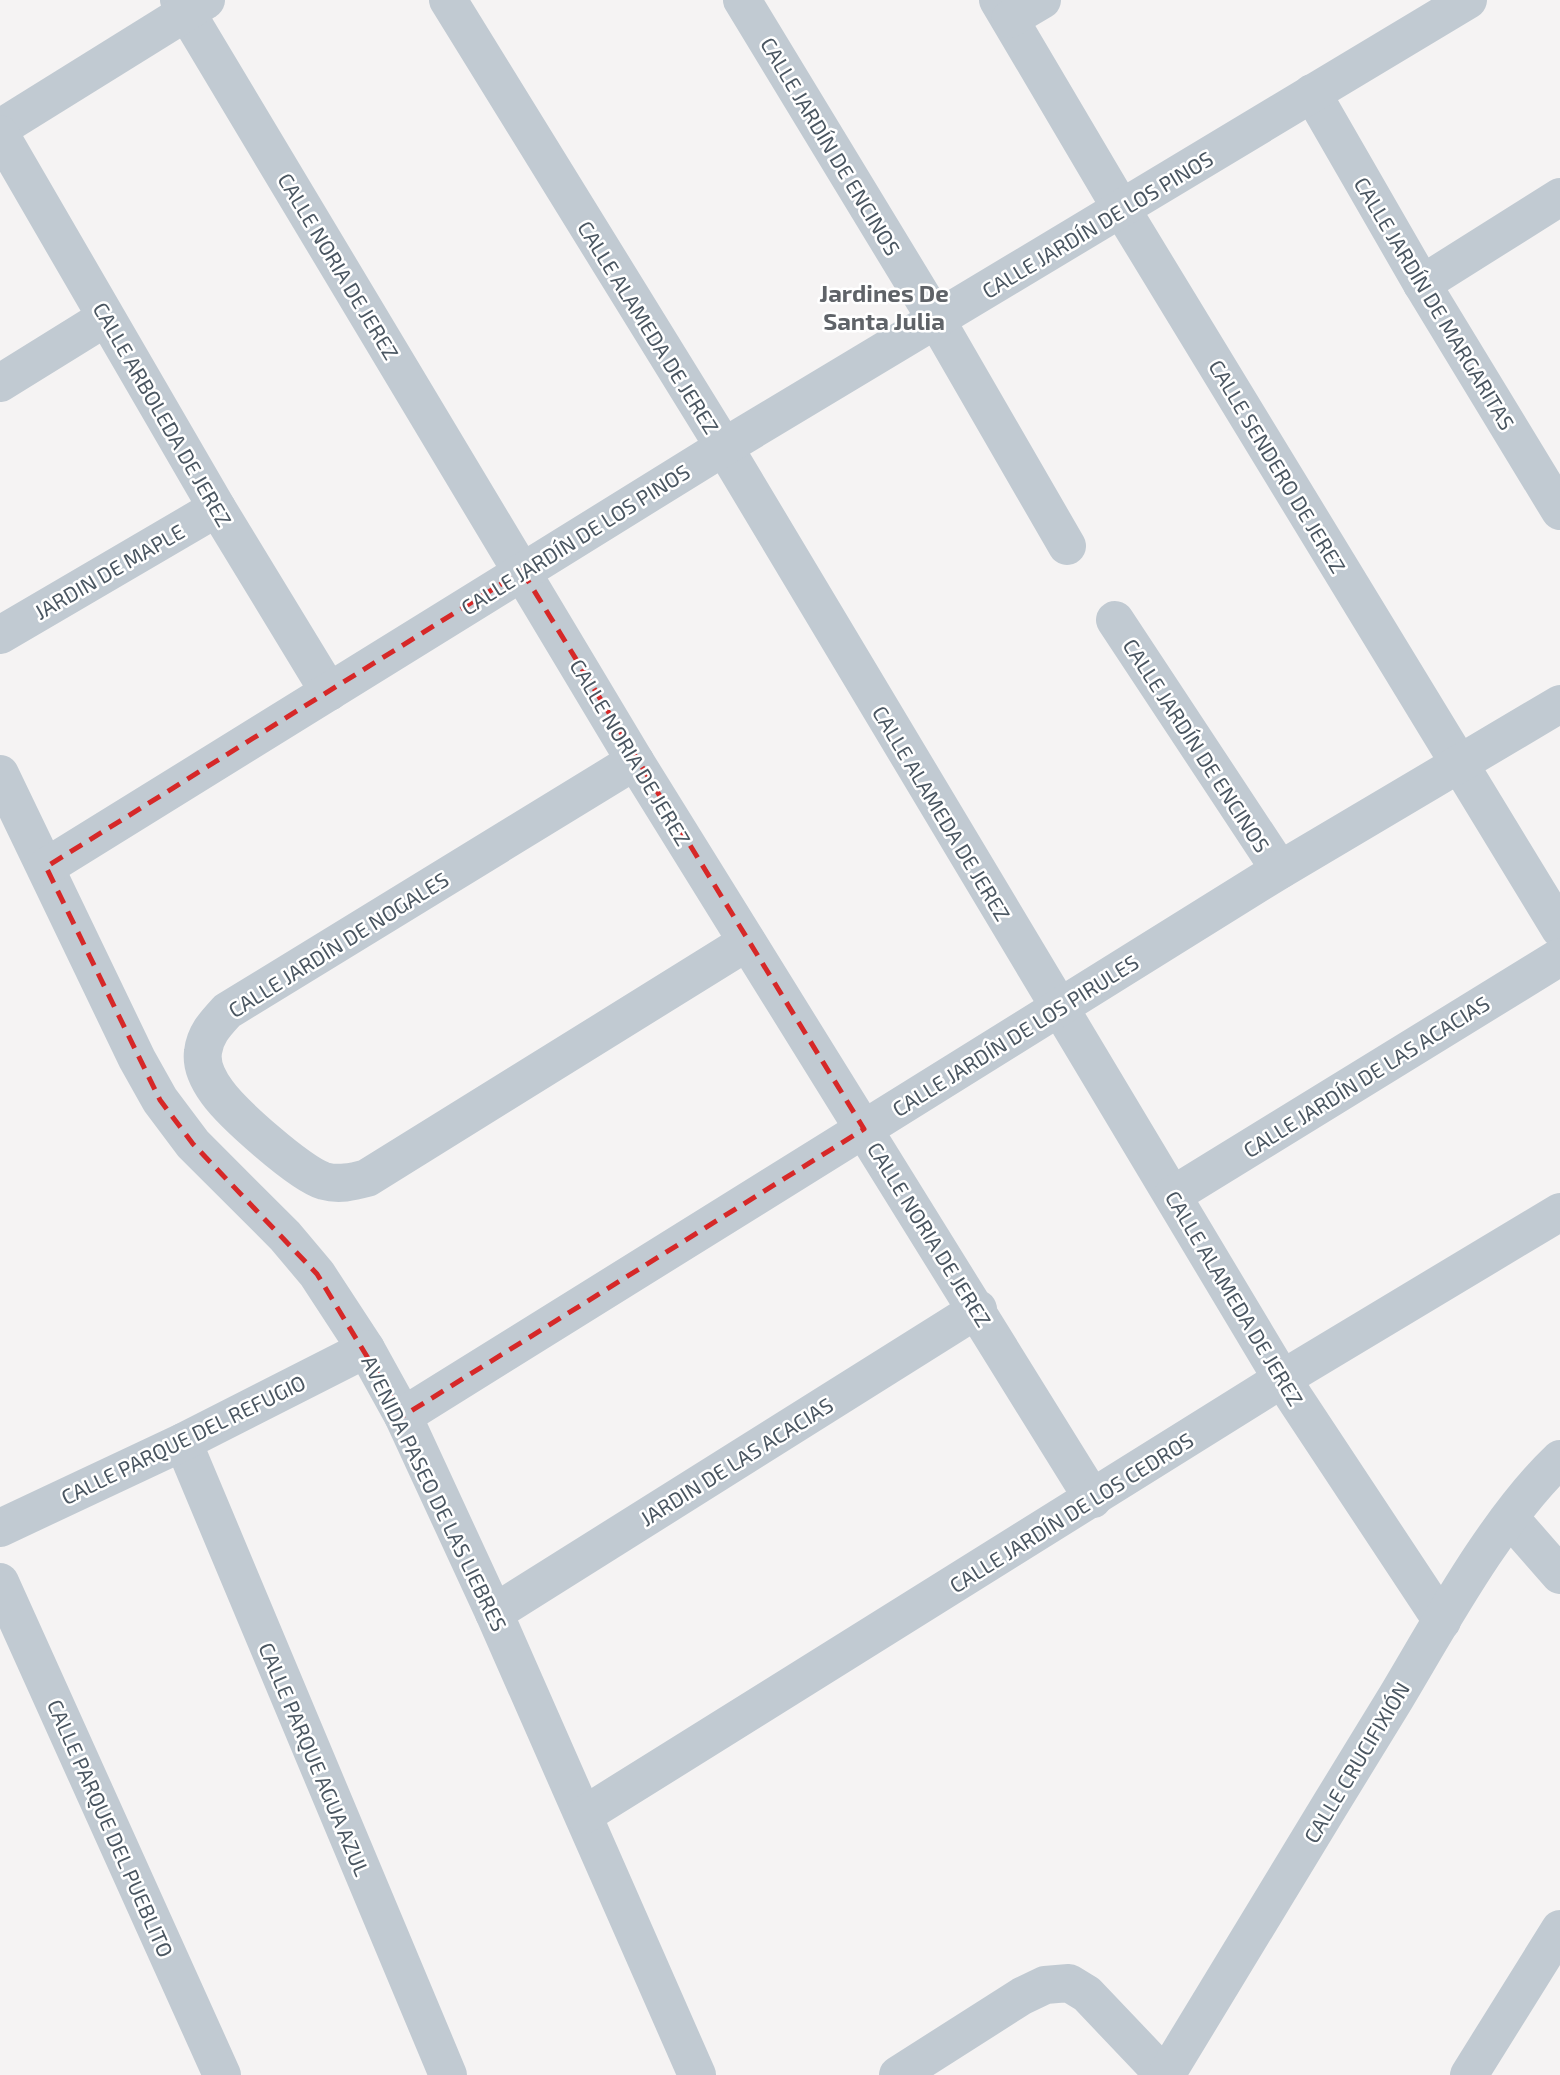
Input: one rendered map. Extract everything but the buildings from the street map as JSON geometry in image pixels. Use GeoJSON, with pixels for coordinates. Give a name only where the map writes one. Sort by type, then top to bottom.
{"type":"FeatureCollection","features":[{"type":"Feature","properties":{"kind":"street","name":"CALLE ALAMEDA DE JEREZ"},"geometry":{"type":"LineString","coordinates":[[448,0],[724,447],[1282,1379],[1442,1621]]}},
{"type":"Feature","properties":{"kind":"street","name":"CALLE JARDÍN DE ENCINOS"},"geometry":{"type":"LineString","coordinates":[[742,0],[937,321],[1067,546]]}},
{"type":"Feature","properties":{"kind":"street","name":"CALLE JARDÍN DE LOS PINOS"},"geometry":{"type":"LineString","coordinates":[[46,867],[724,447],[1468,0]]}},
{"type":"Feature","properties":{"kind":"street"},"geometry":{"type":"LineString","coordinates":[[0,128],[190,4]]}},
{"type":"Feature","properties":{"kind":"street","name":"CALLE NORIA DE JEREZ"},"geometry":{"type":"LineString","coordinates":[[190,4],[635,761],[978,1309],[1093,1499]]}},
{"type":"Feature","properties":{"kind":"street","name":"CALLE SENDERO DE JEREZ"},"geometry":{"type":"LineString","coordinates":[[1017,6],[1122,210],[1560,929]]}},
{"type":"Feature","properties":{"kind":"street","name":"CALLE JARDÍN DE MARGARITAS"},"geometry":{"type":"LineString","coordinates":[[1312,93],[1422,284],[1547,462],[1560,511]]}},
{"type":"Feature","properties":{"kind":"street","name":"CALLE ARBOLEDA DE JEREZ"},"geometry":{"type":"LineString","coordinates":[[0,134],[217,508],[329,692]]}},
{"type":"Feature","properties":{"kind":"street"},"geometry":{"type":"LineString","coordinates":[[1422,284],[1560,197]]}},
{"type":"Feature","properties":{"kind":"street"},"geometry":{"type":"LineString","coordinates":[[0,383],[106,318]]}},
{"type":"Feature","properties":{"kind":"street","name":"JARDIN DE MAPLE"},"geometry":{"type":"LineString","coordinates":[[0,635],[217,508]]}},
{"type":"Feature","properties":{"kind":"street","name":"CALLE JARDÍN DE ENCINOS"},"geometry":{"type":"LineString","coordinates":[[1115,620],[1280,870]]}},
{"type":"Feature","properties":{"kind":"street","name":"CALLE JARDÍN DE LOS PIRULES"},"geometry":{"type":"LineString","coordinates":[[403,1416],[1280,870],[1560,704]]}},
{"type":"Feature","properties":{"kind":"street","name":"CALLE JARDÍN DE NOGALES"},"geometry":{"type":"LineString","coordinates":[[635,761],[227,1011],[210,1031],[203,1052],[205,1070],[216,1091],[235,1113],[303,1170],[323,1181],[344,1184],[367,1178],[747,942]]}},
{"type":"Feature","properties":{"kind":"street","name":"AVENIDA PASEO DE LAS LIEBRES"},"geometry":{"type":"LineString","coordinates":[[3,787],[46,867],[137,1059],[160,1100],[193,1144],[301,1255],[366,1349],[403,1416],[494,1613],[697,2075]]}},
{"type":"Feature","properties":{"kind":"street","name":"CALLE JARDÍN DE LAS ACACIAS"},"geometry":{"type":"LineString","coordinates":[[1173,1195],[1560,957]]}},
{"type":"Feature","properties":{"kind":"street","name":"CALLE JARDÍN DE LOS CEDROS"},"geometry":{"type":"LineString","coordinates":[[584,1815],[1282,1379],[1560,1212]]}},
{"type":"Feature","properties":{"kind":"street","name":"JARDIN DE LAS ACACIAS"},"geometry":{"type":"LineString","coordinates":[[494,1613],[978,1309]]}},
{"type":"Feature","properties":{"kind":"street","name":"CALLE PARQUE DEL REFUGIO"},"geometry":{"type":"LineString","coordinates":[[0,1528],[183,1442],[366,1349]]}},
{"type":"Feature","properties":{"kind":"street","name":"CALLE PARQUE AGUA AZUL"},"geometry":{"type":"LineString","coordinates":[[183,1442],[448,2075]]}},
{"type":"Feature","properties":{"kind":"street","name":"CALLE CRUCIFIXIÓN"},"geometry":{"type":"LineString","coordinates":[[1165,2075],[1442,1621],[1510,1518],[1538,1480],[1560,1459]]}},
{"type":"Feature","properties":{"kind":"street"},"geometry":{"type":"LineString","coordinates":[[1510,1518],[1560,1575]]}},
{"type":"Feature","properties":{"kind":"street","name":"CALLE PARQUE DEL PUEBLITO"},"geometry":{"type":"LineString","coordinates":[[0,1581],[222,2075]]}},
{"type":"Feature","properties":{"kind":"street"},"geometry":{"type":"LineString","coordinates":[[1469,2075],[1554,1956]]}},
{"type":"Feature","properties":{"kind":"street"},"geometry":{"type":"LineString","coordinates":[[898,2075],[1022,1996],[1045,1985],[1069,1983],[1087,1994],[1104,2010],[1165,2075]]}},
{"type":"Feature","properties":{"kind":"highlighted area"},"geometry":{"type":"Polygon","coordinates":[[[522,571],[864,1129],[403,1416],[317,1274],[193,1144],[160,1100],[46,867],[522,571]]]}},
{"type":"Feature","properties":{"kind":"district","name":"Jardines De Santa Julia"},"geometry":{"type":"Point","coordinates":[884,306]}}]}
